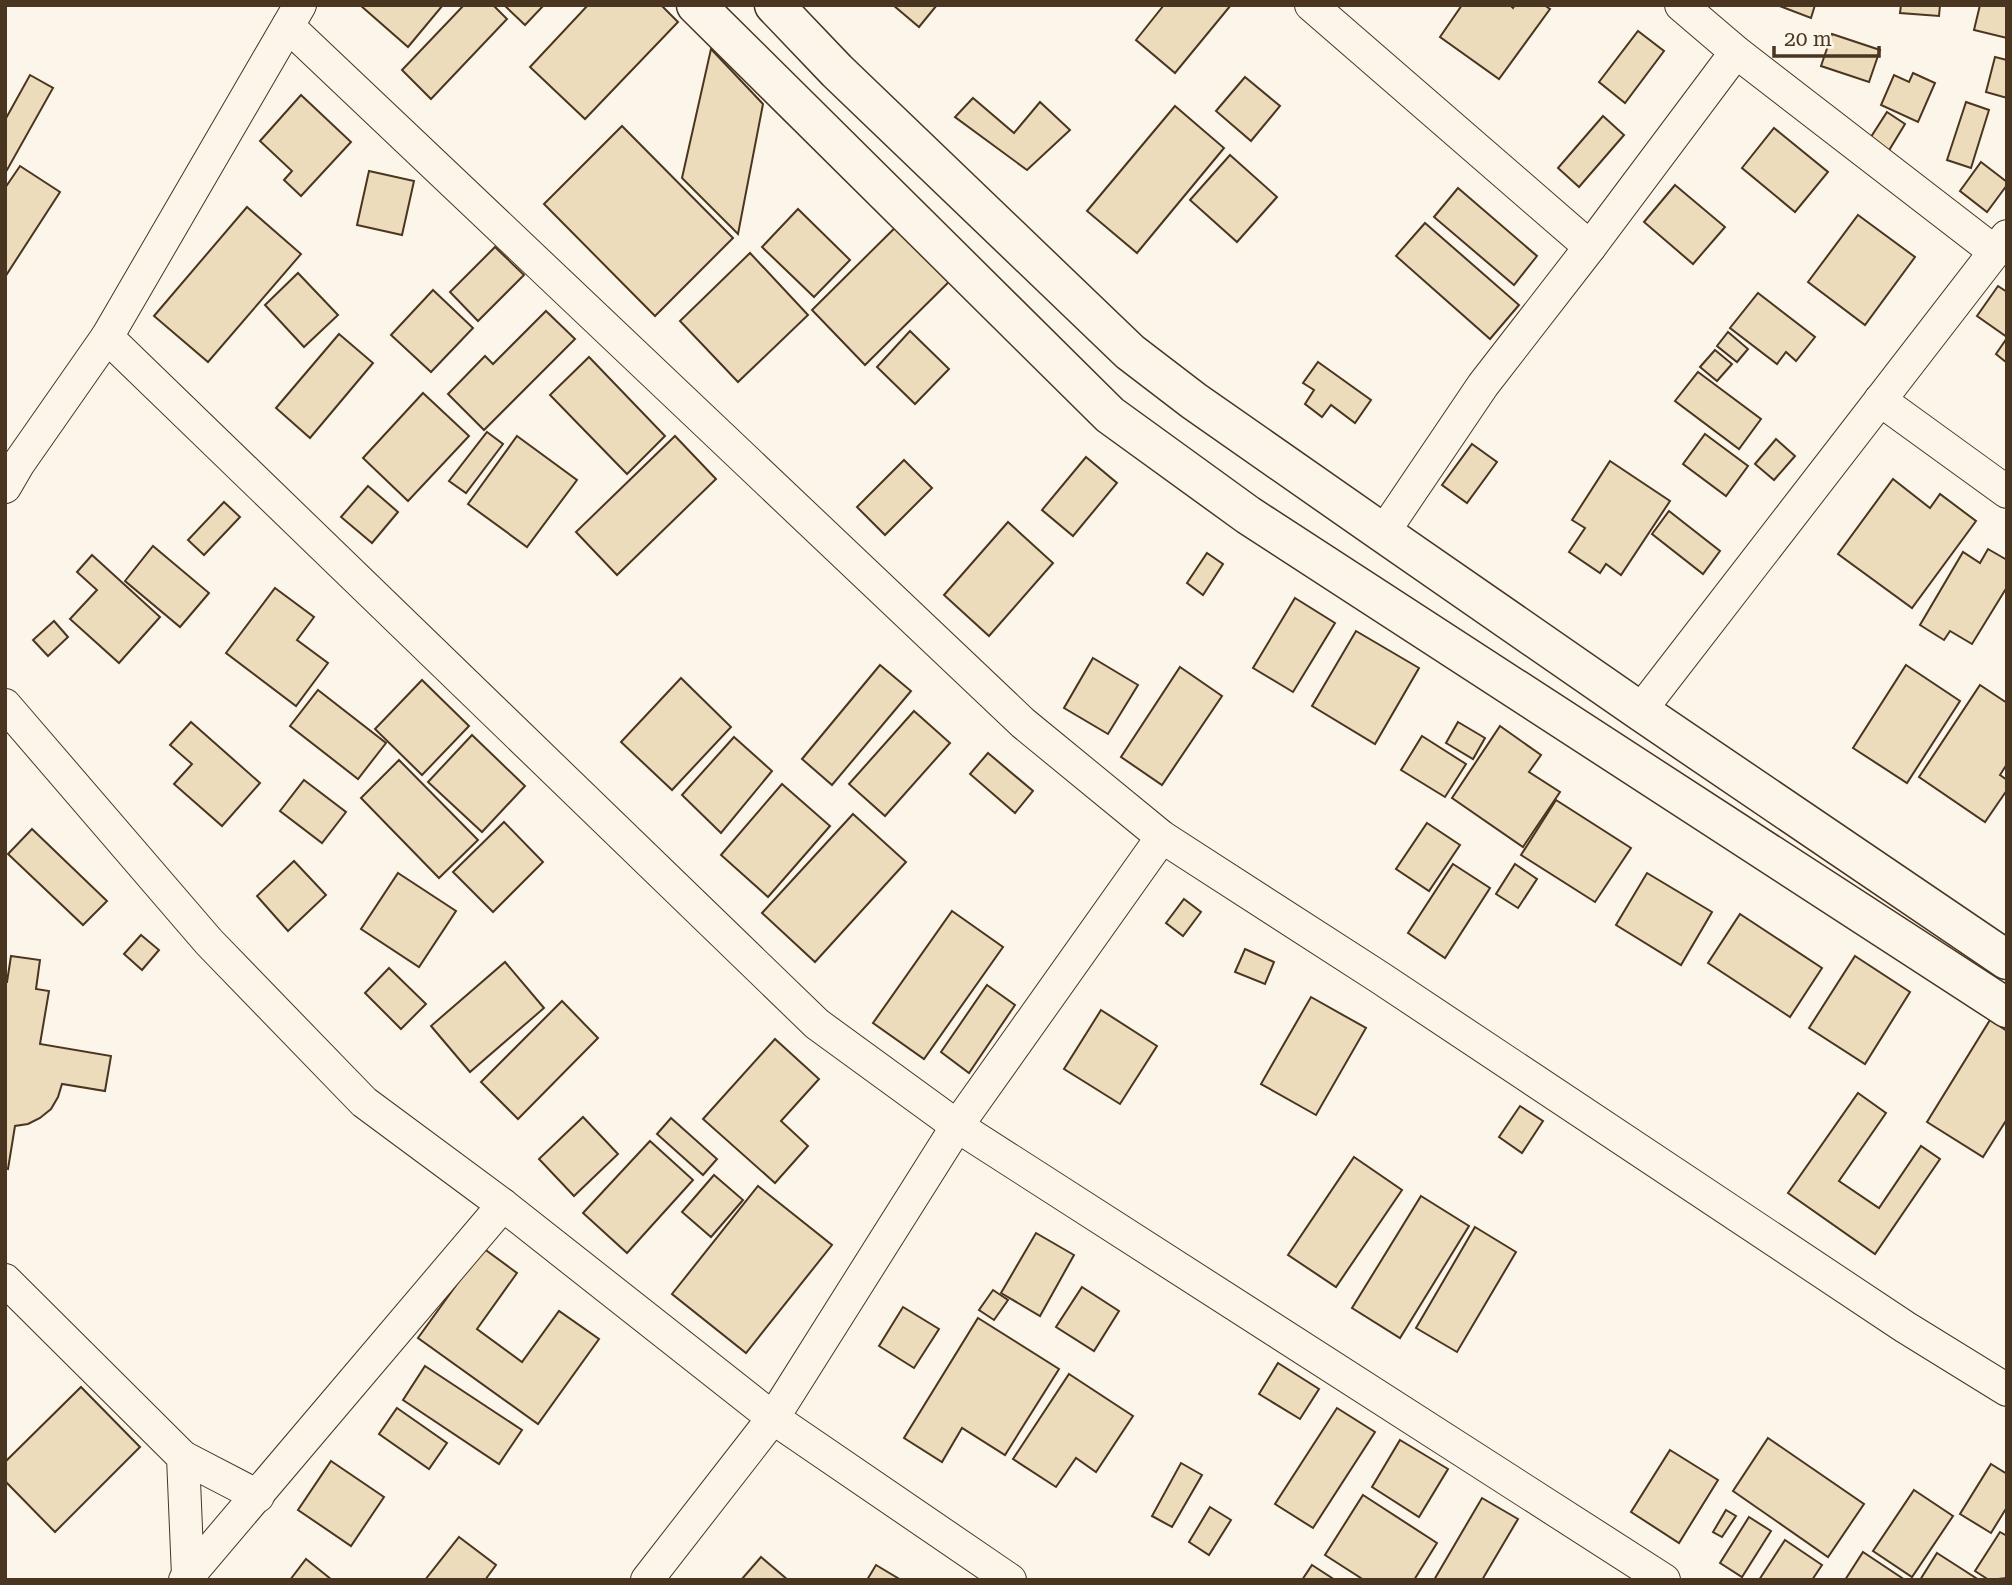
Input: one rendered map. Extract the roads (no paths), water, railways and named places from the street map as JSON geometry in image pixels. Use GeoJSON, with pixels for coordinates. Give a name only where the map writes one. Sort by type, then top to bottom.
{"type":"FeatureCollection","features":[{"type":"Feature","properties":{"kind":"street"},"geometry":{"type":"LineString","coordinates":[[696,5],[1110,415],[1248,515],[2007,1008]]}},
{"type":"Feature","properties":{"kind":"street"},"geometry":{"type":"LineString","coordinates":[[774,5],[836,71],[1130,352],[1194,401],[1382,533],[2007,960]]}},
{"type":"Feature","properties":{"kind":"street"},"geometry":{"type":"LineString","coordinates":[[1311,5],[1590,247]]}},
{"type":"Feature","properties":{"kind":"street"},"geometry":{"type":"LineString","coordinates":[[1640,711],[2001,244],[1736,52],[1681,5]]}},
{"type":"Feature","properties":{"kind":"street"},"geometry":{"type":"LineString","coordinates":[[5,487],[107,337],[294,16],[1023,723],[1162,837],[1379,977],[1905,1327],[2007,1390]]}},
{"type":"Feature","properties":{"kind":"street"},"geometry":{"type":"LineString","coordinates":[[1382,533],[1483,385],[1736,52]]}},
{"type":"Feature","properties":{"kind":"street"},"geometry":{"type":"LineString","coordinates":[[107,337],[817,1024],[957,1126],[1664,1580]]}},
{"type":"Feature","properties":{"kind":"street"},"geometry":{"type":"LineString","coordinates":[[1880,400],[2007,492]]}},
{"type":"Feature","properties":{"kind":"street"},"geometry":{"type":"LineString","coordinates":[[5,705],[209,942],[365,1102],[503,1205],[773,1418],[1010,1580]]}},
{"type":"Feature","properties":{"kind":"street"},"geometry":{"type":"LineString","coordinates":[[647,1580],[773,1418],[957,1126],[1162,837]]}},
{"type":"Feature","properties":{"kind":"street"},"geometry":{"type":"LineString","coordinates":[[186,1578],[503,1205]]}},
{"type":"Feature","properties":{"kind":"street"},"geometry":{"type":"LineString","coordinates":[[5,1280],[183,1458],[258,1496]]}},
{"type":"Feature","properties":{"kind":"street"},"geometry":{"type":"LineString","coordinates":[[183,1458],[186,1578]]}}]}
